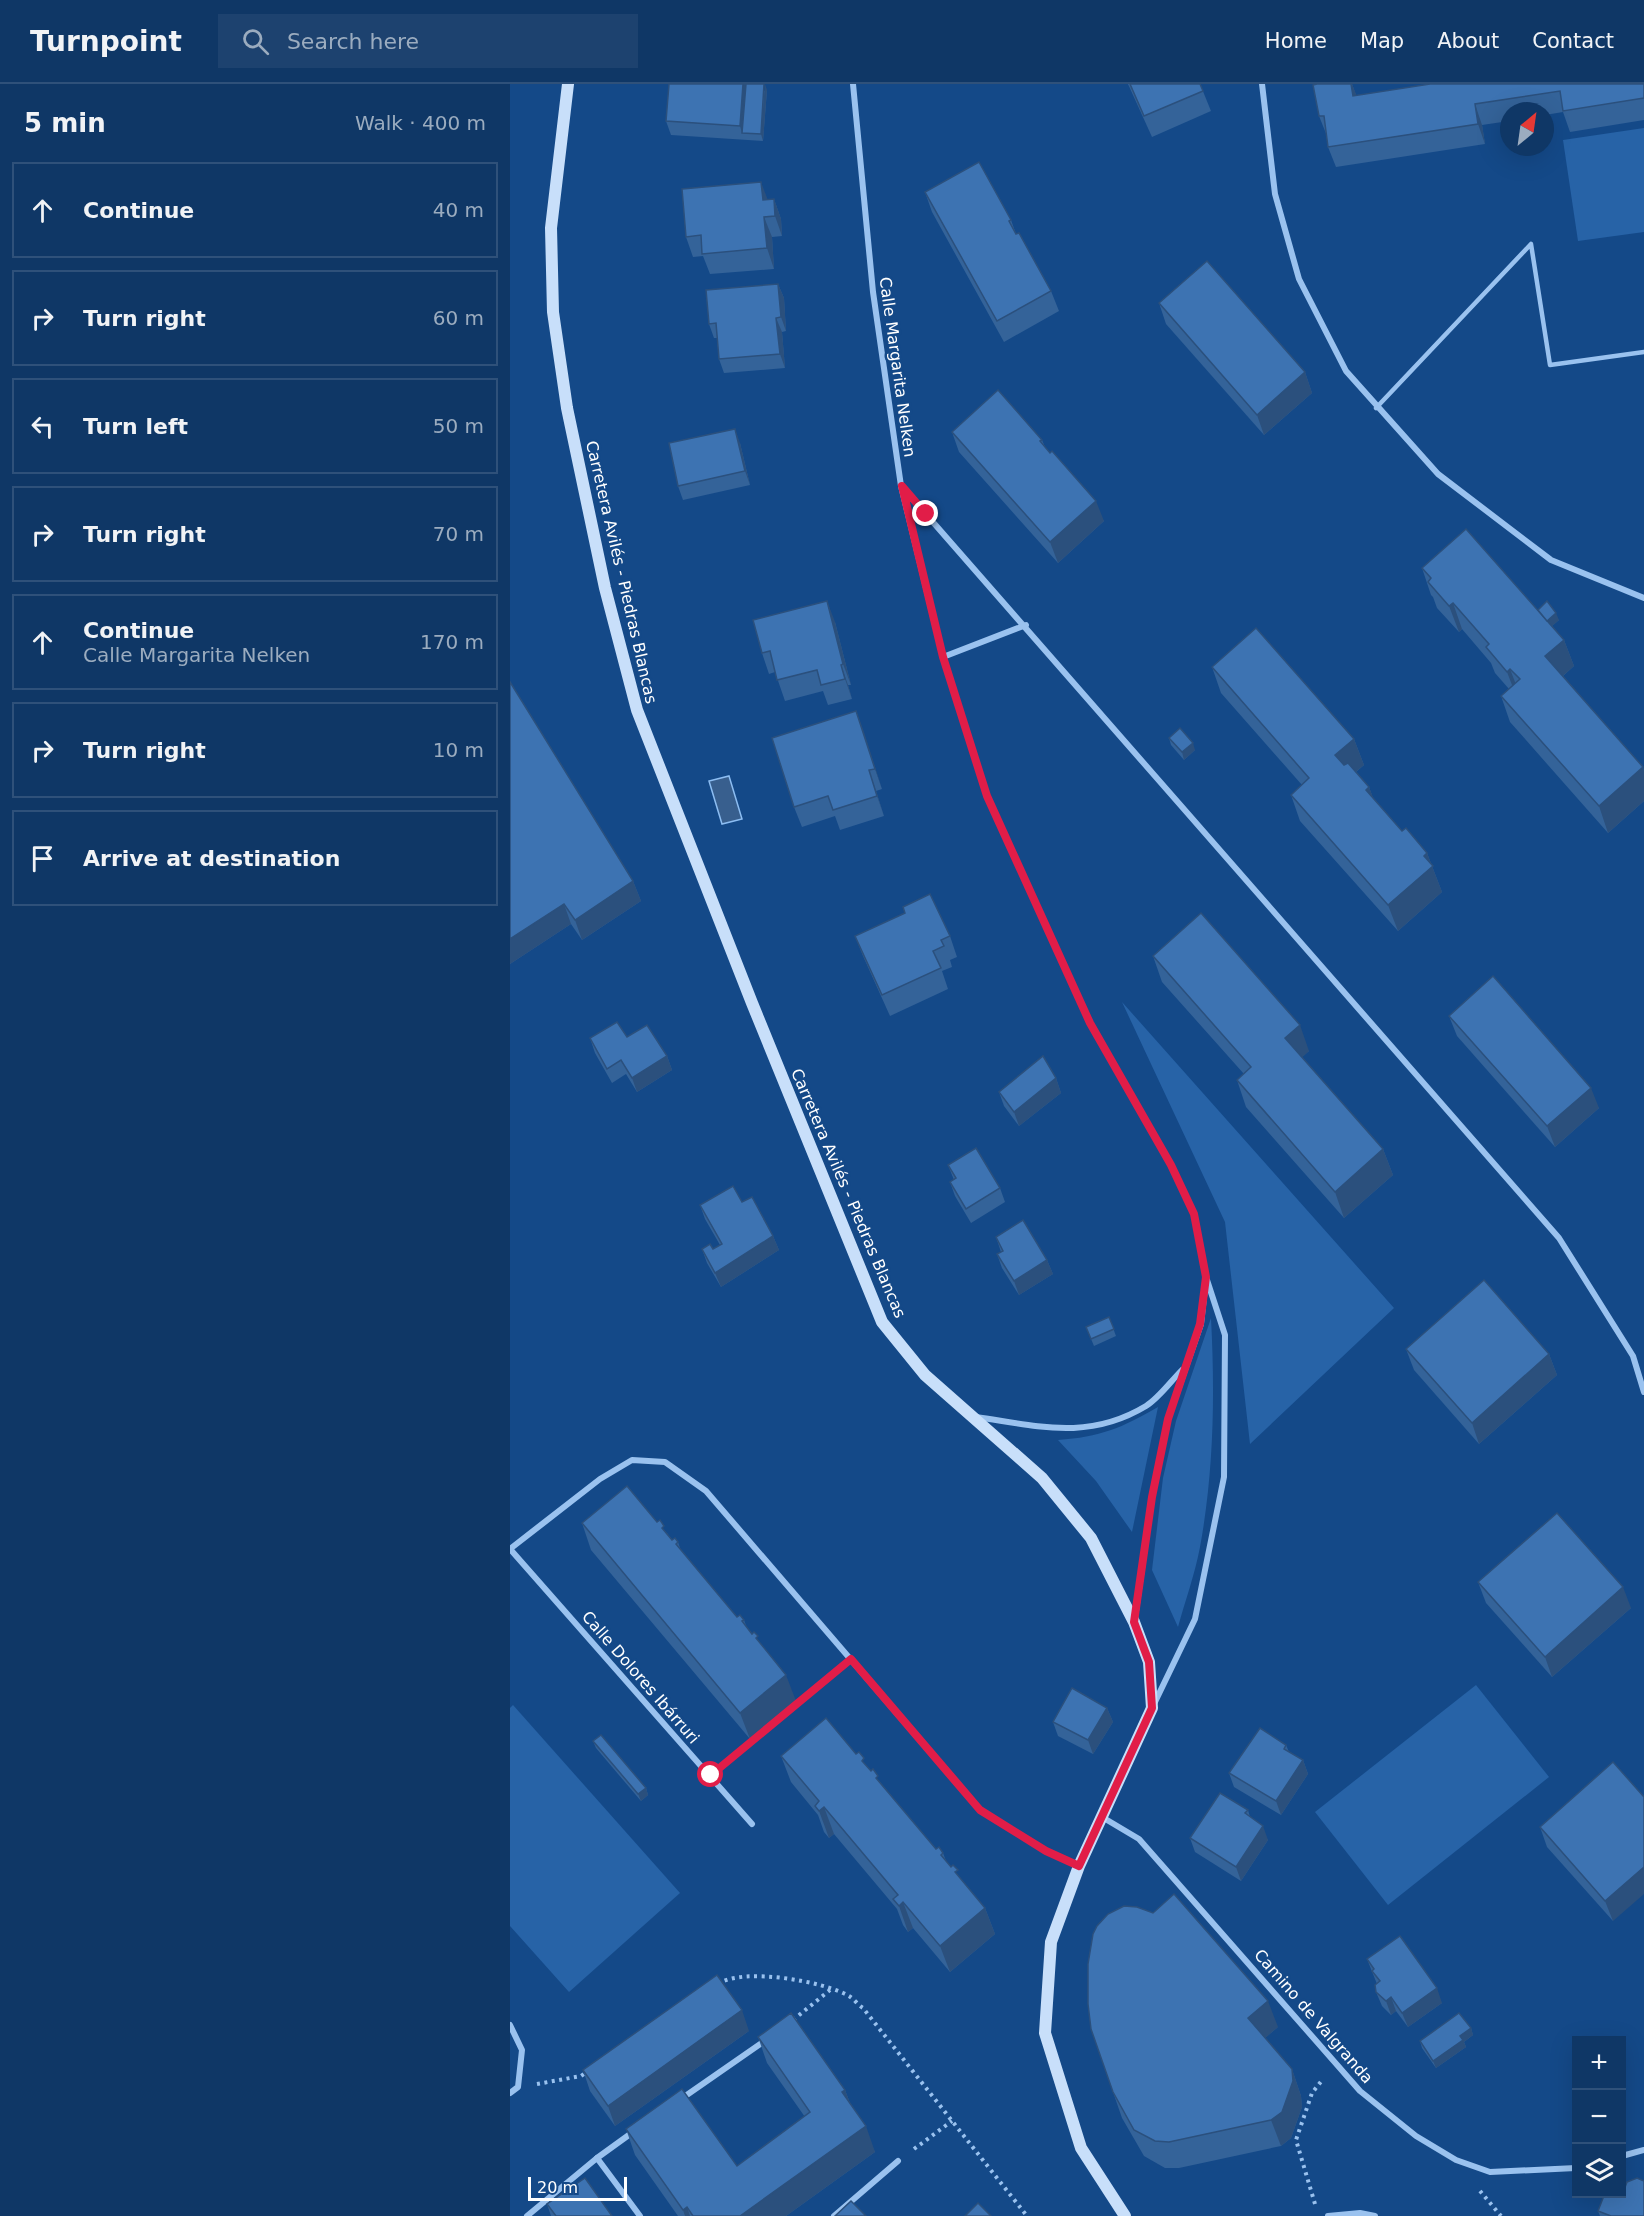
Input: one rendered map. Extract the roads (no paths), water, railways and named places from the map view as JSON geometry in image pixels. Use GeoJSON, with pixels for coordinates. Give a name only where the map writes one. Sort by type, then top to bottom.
{"type":"FeatureCollection","features":[{"type":"Feature","properties":{"kind":"street","name":"Carretera Avilés - Piedras Blancas"},"geometry":{"type":"LineString","coordinates":[[568,84],[551,228],[553,312],[567,408],[606,588],[637,710],[752,1003],[882,1322],[925,1375],[1042,1478],[1090,1538],[1134,1622],[1149,1662],[1152,1708],[1079,1866],[1051,1942],[1045,2033],[1081,2148],[1125,2216]]}},
{"type":"Feature","properties":{"kind":"street","name":"Calle Margarita Nelken"},"geometry":{"type":"LineString","coordinates":[[853,84],[873,292],[902,486],[943,657],[987,796],[1090,1023],[1171,1165],[1194,1214],[1206,1277]]}},
{"type":"Feature","properties":{"kind":"street"},"geometry":{"type":"LineString","coordinates":[[1262,84],[1275,194],[1299,279],[1346,371],[1376,408],[1437,474],[1551,560],[1644,597]]}},
{"type":"Feature","properties":{"kind":"street"},"geometry":{"type":"LineString","coordinates":[[902,486],[1026,625],[1559,1238],[1633,1356],[1644,1392]]}},
{"type":"Feature","properties":{"kind":"street"},"geometry":{"type":"LineString","coordinates":[[943,657],[1026,625]]}},
{"type":"Feature","properties":{"kind":"street"},"geometry":{"type":"LineString","coordinates":[[1134,1622],[1152,1497],[1168,1419],[1200,1324],[1206,1277]]}},
{"type":"Feature","properties":{"kind":"street"},"geometry":{"type":"LineString","coordinates":[[1152,1708],[1195,1619],[1224,1477],[1225,1335],[1206,1277]]}},
{"type":"Feature","properties":{"kind":"street"},"geometry":{"type":"LineString","coordinates":[[972,1416],[1061,1429],[1089,1428],[1111,1423],[1148,1405],[1185,1368]]}},
{"type":"Feature","properties":{"kind":"street"},"geometry":{"type":"LineString","coordinates":[[510,1549],[600,1479],[632,1460],[665,1462],[706,1491],[980,1810],[1046,1851],[1079,1866]]}},
{"type":"Feature","properties":{"kind":"street","name":"Calle Dolores Ibárruri"},"geometry":{"type":"LineString","coordinates":[[510,1549],[752,1824]]}},
{"type":"Feature","properties":{"kind":"street","name":"Camino de Valgranda"},"geometry":{"type":"LineString","coordinates":[[1102,1817],[1139,1839],[1146,1846],[1360,2091],[1416,2136],[1456,2160],[1491,2172],[1572,2168]]}},
{"type":"Feature","properties":{"kind":"street"},"geometry":{"type":"LineString","coordinates":[[672,2105],[793,2020]]}},
{"type":"Feature","properties":{"kind":"street"},"geometry":{"type":"LineString","coordinates":[[510,2025],[522,2049],[518,2087],[510,2093]]}},
{"type":"Feature","properties":{"kind":"street"},"geometry":{"type":"LineString","coordinates":[[527,2216],[597,2158],[644,2125]]}},
{"type":"Feature","properties":{"kind":"street"},"geometry":{"type":"LineString","coordinates":[[1626,2155],[1644,2150]]}},
{"type":"Feature","properties":{"kind":"street"},"geometry":{"type":"LineString","coordinates":[[597,2158],[640,2216]]}},
{"type":"Feature","properties":{"kind":"street"},"geometry":{"type":"LineString","coordinates":[[834,2216],[898,2161]]}},
{"type":"Feature","properties":{"kind":"street"},"geometry":{"type":"LineString","coordinates":[[1328,2216],[1360,2212],[1375,2216]]}},
{"type":"Feature","properties":{"kind":"lane"},"geometry":{"type":"LineString","coordinates":[[1376,408],[1530,244],[1550,366],[1644,352]]}}]}
